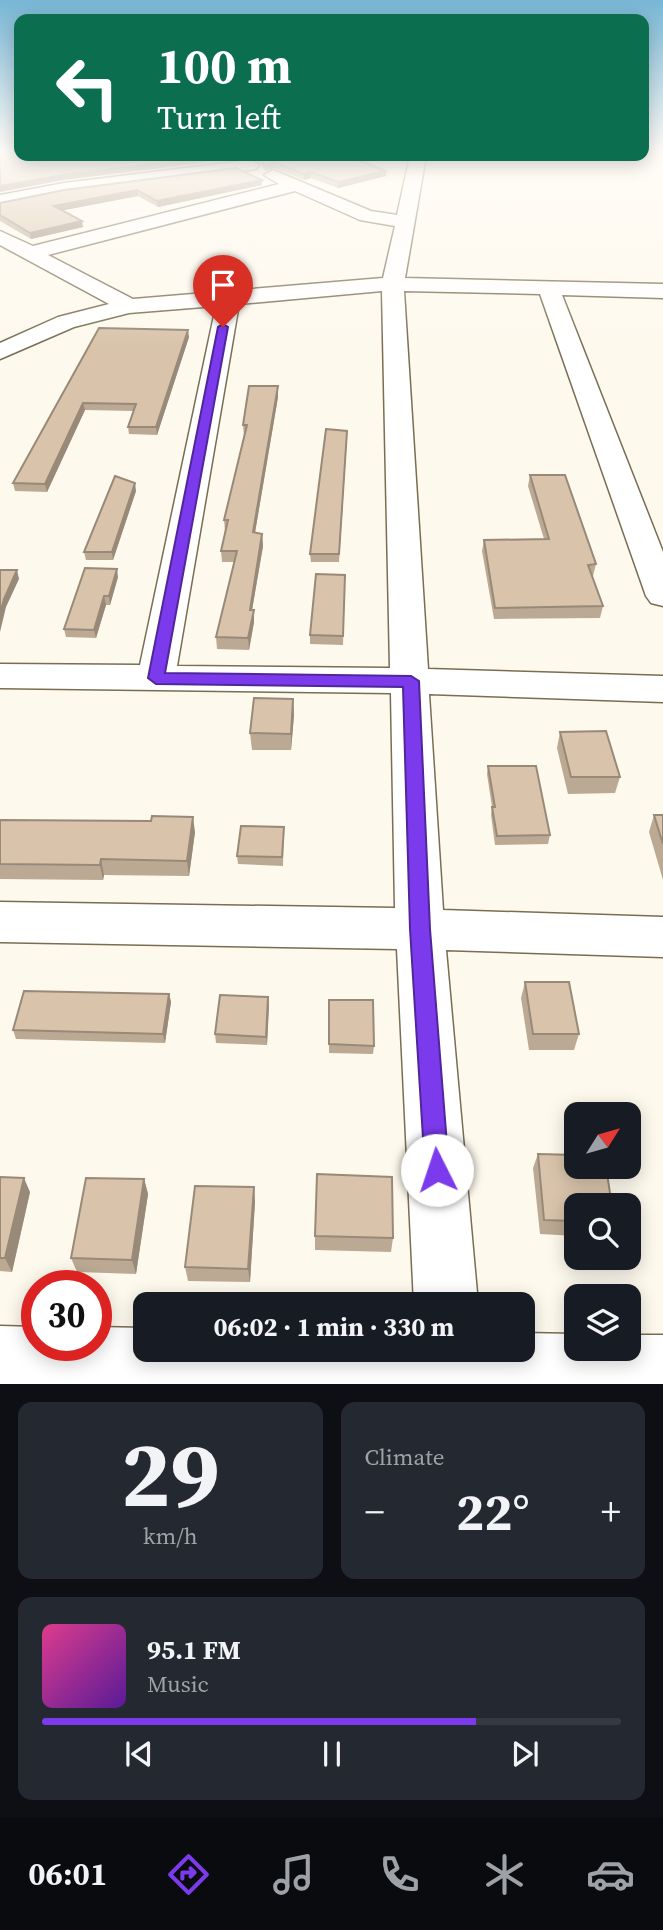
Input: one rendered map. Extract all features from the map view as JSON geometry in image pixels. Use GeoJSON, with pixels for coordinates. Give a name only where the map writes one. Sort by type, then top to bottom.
{"type":"FeatureCollection","features":[{"type":"Feature","properties":{"kind":"street"},"geometry":{"type":"LineString","coordinates":[[30,253],[176,216]]}},
{"type":"Feature","properties":{"kind":"street"},"geometry":{"type":"LineString","coordinates":[[366,216],[406,222]]}},
{"type":"Feature","properties":{"kind":"street"},"geometry":{"type":"LineString","coordinates":[[407,216],[393,284],[420,929],[445,1292]]}},
{"type":"Feature","properties":{"kind":"street"},"geometry":{"type":"LineString","coordinates":[[0,237],[129,306]]}},
{"type":"Feature","properties":{"kind":"street"},"geometry":{"type":"LineString","coordinates":[[0,352],[66,322],[129,306],[228,300],[393,284],[663,290]]}},
{"type":"Feature","properties":{"kind":"street"},"geometry":{"type":"LineString","coordinates":[[549,289],[663,596]]}},
{"type":"Feature","properties":{"kind":"street"},"geometry":{"type":"LineString","coordinates":[[156,678],[228,300]]}},
{"type":"Feature","properties":{"kind":"street"},"geometry":{"type":"LineString","coordinates":[[0,676],[411,681],[663,690]]}},
{"type":"Feature","properties":{"kind":"street"},"geometry":{"type":"LineString","coordinates":[[0,922],[420,929],[663,937]]}},
{"type":"Feature","properties":{"kind":"street"},"geometry":{"type":"LineString","coordinates":[[0,1359],[663,1368]]}},
{"type":"Feature","properties":{"kind":"building"},"geometry":{"type":"Polygon","coordinates":[[[1,216],[72,216],[82,221],[30,233],[1,216]]]}},
{"type":"Feature","properties":{"kind":"building"},"geometry":{"type":"Polygon","coordinates":[[[99,328],[188,330],[156,427],[128,427],[136,404],[83,403],[45,484],[13,483],[99,328]]]}},
{"type":"Feature","properties":{"kind":"building"},"geometry":{"type":"Polygon","coordinates":[[[249,386],[278,386],[253,532],[262,534],[250,610],[254,610],[248,638],[216,637],[237,551],[221,551],[228,520],[224,520],[247,425],[243,425],[249,386]]]}},
{"type":"Feature","properties":{"kind":"building"},"geometry":{"type":"Polygon","coordinates":[[[326,429],[347,431],[339,554],[310,554],[326,429]]]}},
{"type":"Feature","properties":{"kind":"building"},"geometry":{"type":"Polygon","coordinates":[[[530,475],[565,475],[596,564],[588,565],[603,606],[495,608],[484,540],[549,539],[530,475]]]}},
{"type":"Feature","properties":{"kind":"building"},"geometry":{"type":"Polygon","coordinates":[[[115,476],[135,483],[112,552],[84,552],[115,476]]]}},
{"type":"Feature","properties":{"kind":"building"},"geometry":{"type":"Polygon","coordinates":[[[85,568],[117,569],[109,596],[104,596],[94,630],[64,629],[85,568]]]}},
{"type":"Feature","properties":{"kind":"building"},"geometry":{"type":"Polygon","coordinates":[[[0,570],[17,570],[0,614],[0,570]]]}},
{"type":"Feature","properties":{"kind":"building"},"geometry":{"type":"Polygon","coordinates":[[[316,574],[345,575],[343,636],[310,635],[316,574]]]}},
{"type":"Feature","properties":{"kind":"building"},"geometry":{"type":"Polygon","coordinates":[[[254,698],[293,699],[291,734],[250,733],[254,698]]]}},
{"type":"Feature","properties":{"kind":"building"},"geometry":{"type":"Polygon","coordinates":[[[606,731],[620,777],[571,777],[560,732],[606,731]]]}},
{"type":"Feature","properties":{"kind":"building"},"geometry":{"type":"Polygon","coordinates":[[[488,766],[536,766],[550,835],[497,836],[488,766]]]}},
{"type":"Feature","properties":{"kind":"building"},"geometry":{"type":"Polygon","coordinates":[[[654,815],[663,815],[663,844],[654,815]]]}},
{"type":"Feature","properties":{"kind":"building"},"geometry":{"type":"Polygon","coordinates":[[[152,816],[193,817],[187,861],[101,859],[100,865],[0,864],[0,820],[151,821],[152,816]]]}},
{"type":"Feature","properties":{"kind":"building"},"geometry":{"type":"Polygon","coordinates":[[[241,826],[284,827],[282,857],[237,856],[241,826]]]}},
{"type":"Feature","properties":{"kind":"building"},"geometry":{"type":"Polygon","coordinates":[[[525,982],[569,982],[579,1034],[533,1034],[525,982]]]}},
{"type":"Feature","properties":{"kind":"building"},"geometry":{"type":"Polygon","coordinates":[[[24,991],[169,994],[163,1034],[13,1030],[24,991]]]}},
{"type":"Feature","properties":{"kind":"building"},"geometry":{"type":"Polygon","coordinates":[[[220,995],[268,997],[266,1037],[215,1034],[220,995]]]}},
{"type":"Feature","properties":{"kind":"building"},"geometry":{"type":"Polygon","coordinates":[[[329,1000],[373,1000],[374,1046],[329,1044],[329,1000]]]}},
{"type":"Feature","properties":{"kind":"building"},"geometry":{"type":"Polygon","coordinates":[[[538,1154],[564,1155],[564,1180],[608,1180],[610,1193],[564,1193],[564,1221],[544,1220],[538,1154]]]}},
{"type":"Feature","properties":{"kind":"building"},"geometry":{"type":"Polygon","coordinates":[[[317,1174],[392,1177],[393,1238],[315,1236],[317,1174]]]}},
{"type":"Feature","properties":{"kind":"building"},"geometry":{"type":"Polygon","coordinates":[[[0,1177],[24,1178],[5,1258],[0,1258],[0,1177]]]}},
{"type":"Feature","properties":{"kind":"building"},"geometry":{"type":"Polygon","coordinates":[[[86,1178],[144,1179],[132,1260],[71,1258],[86,1178]]]}},
{"type":"Feature","properties":{"kind":"building"},"geometry":{"type":"Polygon","coordinates":[[[195,1186],[254,1187],[248,1269],[185,1267],[195,1186]]]}},
{"type":"Feature","properties":{"kind":"route"},"geometry":{"type":"LineString","coordinates":[[223,327],[156,678],[411,681],[420,929],[437,1170]]}}]}
